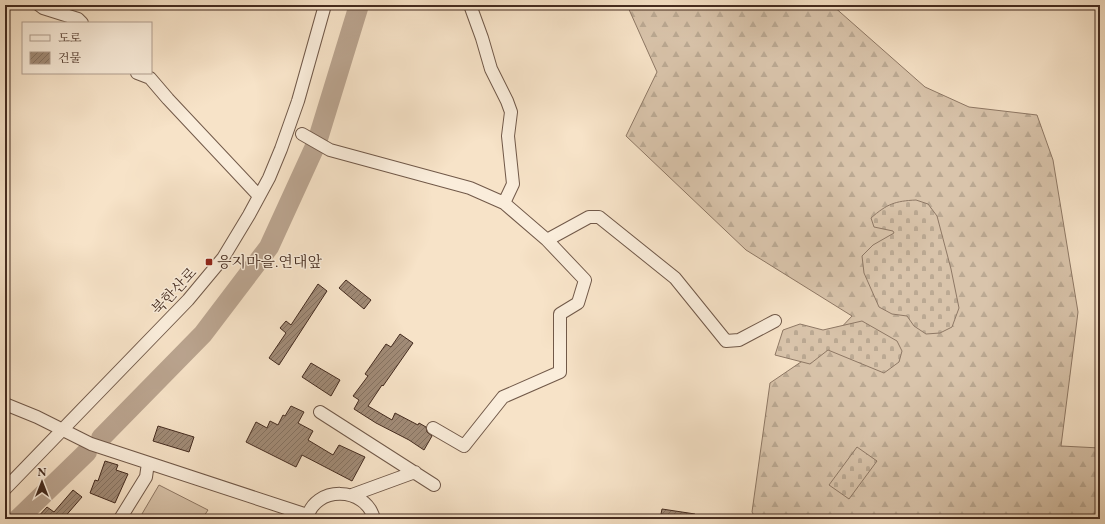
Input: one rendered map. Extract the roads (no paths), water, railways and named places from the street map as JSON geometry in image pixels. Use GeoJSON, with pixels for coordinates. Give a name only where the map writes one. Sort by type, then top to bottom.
{"type":"FeatureCollection","features":[{"type":"Feature","properties":{"kind":"street"},"geometry":{"type":"LineString","coordinates":[[39,5],[43,8],[78,19],[81,22]]}},
{"type":"Feature","properties":{"kind":"street","name":"북한산로"},"geometry":{"type":"LineString","coordinates":[[5,489],[150,340],[210,275],[223,258],[259,196],[276,160],[298,101],[325,5]]}},
{"type":"Feature","properties":{"kind":"street"},"geometry":{"type":"LineString","coordinates":[[470,5],[491,69],[511,112],[508,136],[513,184],[504,203]]}},
{"type":"Feature","properties":{"kind":"street"},"geometry":{"type":"LineString","coordinates":[[140,74],[150,78],[259,196]]}},
{"type":"Feature","properties":{"kind":"street"},"geometry":{"type":"LineString","coordinates":[[303,134],[330,150],[470,188],[504,203],[546,240],[585,280],[578,303],[560,314],[560,372],[503,397],[464,446],[433,428]]}},
{"type":"Feature","properties":{"kind":"street"},"geometry":{"type":"LineString","coordinates":[[546,240],[589,217],[599,217],[675,278],[726,341],[739,340],[775,320]]}},
{"type":"Feature","properties":{"kind":"street"},"geometry":{"type":"LineString","coordinates":[[5,404],[62,429],[91,444],[307,517],[313,506],[322,498],[337,494],[352,495],[415,472]]}},
{"type":"Feature","properties":{"kind":"street"},"geometry":{"type":"LineString","coordinates":[[320,412],[434,485]]}},
{"type":"Feature","properties":{"kind":"street"},"geometry":{"type":"LineString","coordinates":[[120,519],[146,477],[148,463]]}},
{"type":"Feature","properties":{"kind":"street"},"geometry":{"type":"LineString","coordinates":[[352,495],[361,500],[368,507],[374,519]]}},
{"type":"Feature","properties":{"kind":"waterway"},"geometry":{"type":"LineString","coordinates":[[101,438],[203,334],[269,247],[317,142],[359,5]]}},
{"type":"Feature","properties":{"kind":"waterway"},"geometry":{"type":"LineString","coordinates":[[18,519],[87,452]]}},
{"type":"Feature","properties":{"kind":"place","name":"응지마을.연대앞"},"geometry":{"type":"Point","coordinates":[209,262]}}]}
